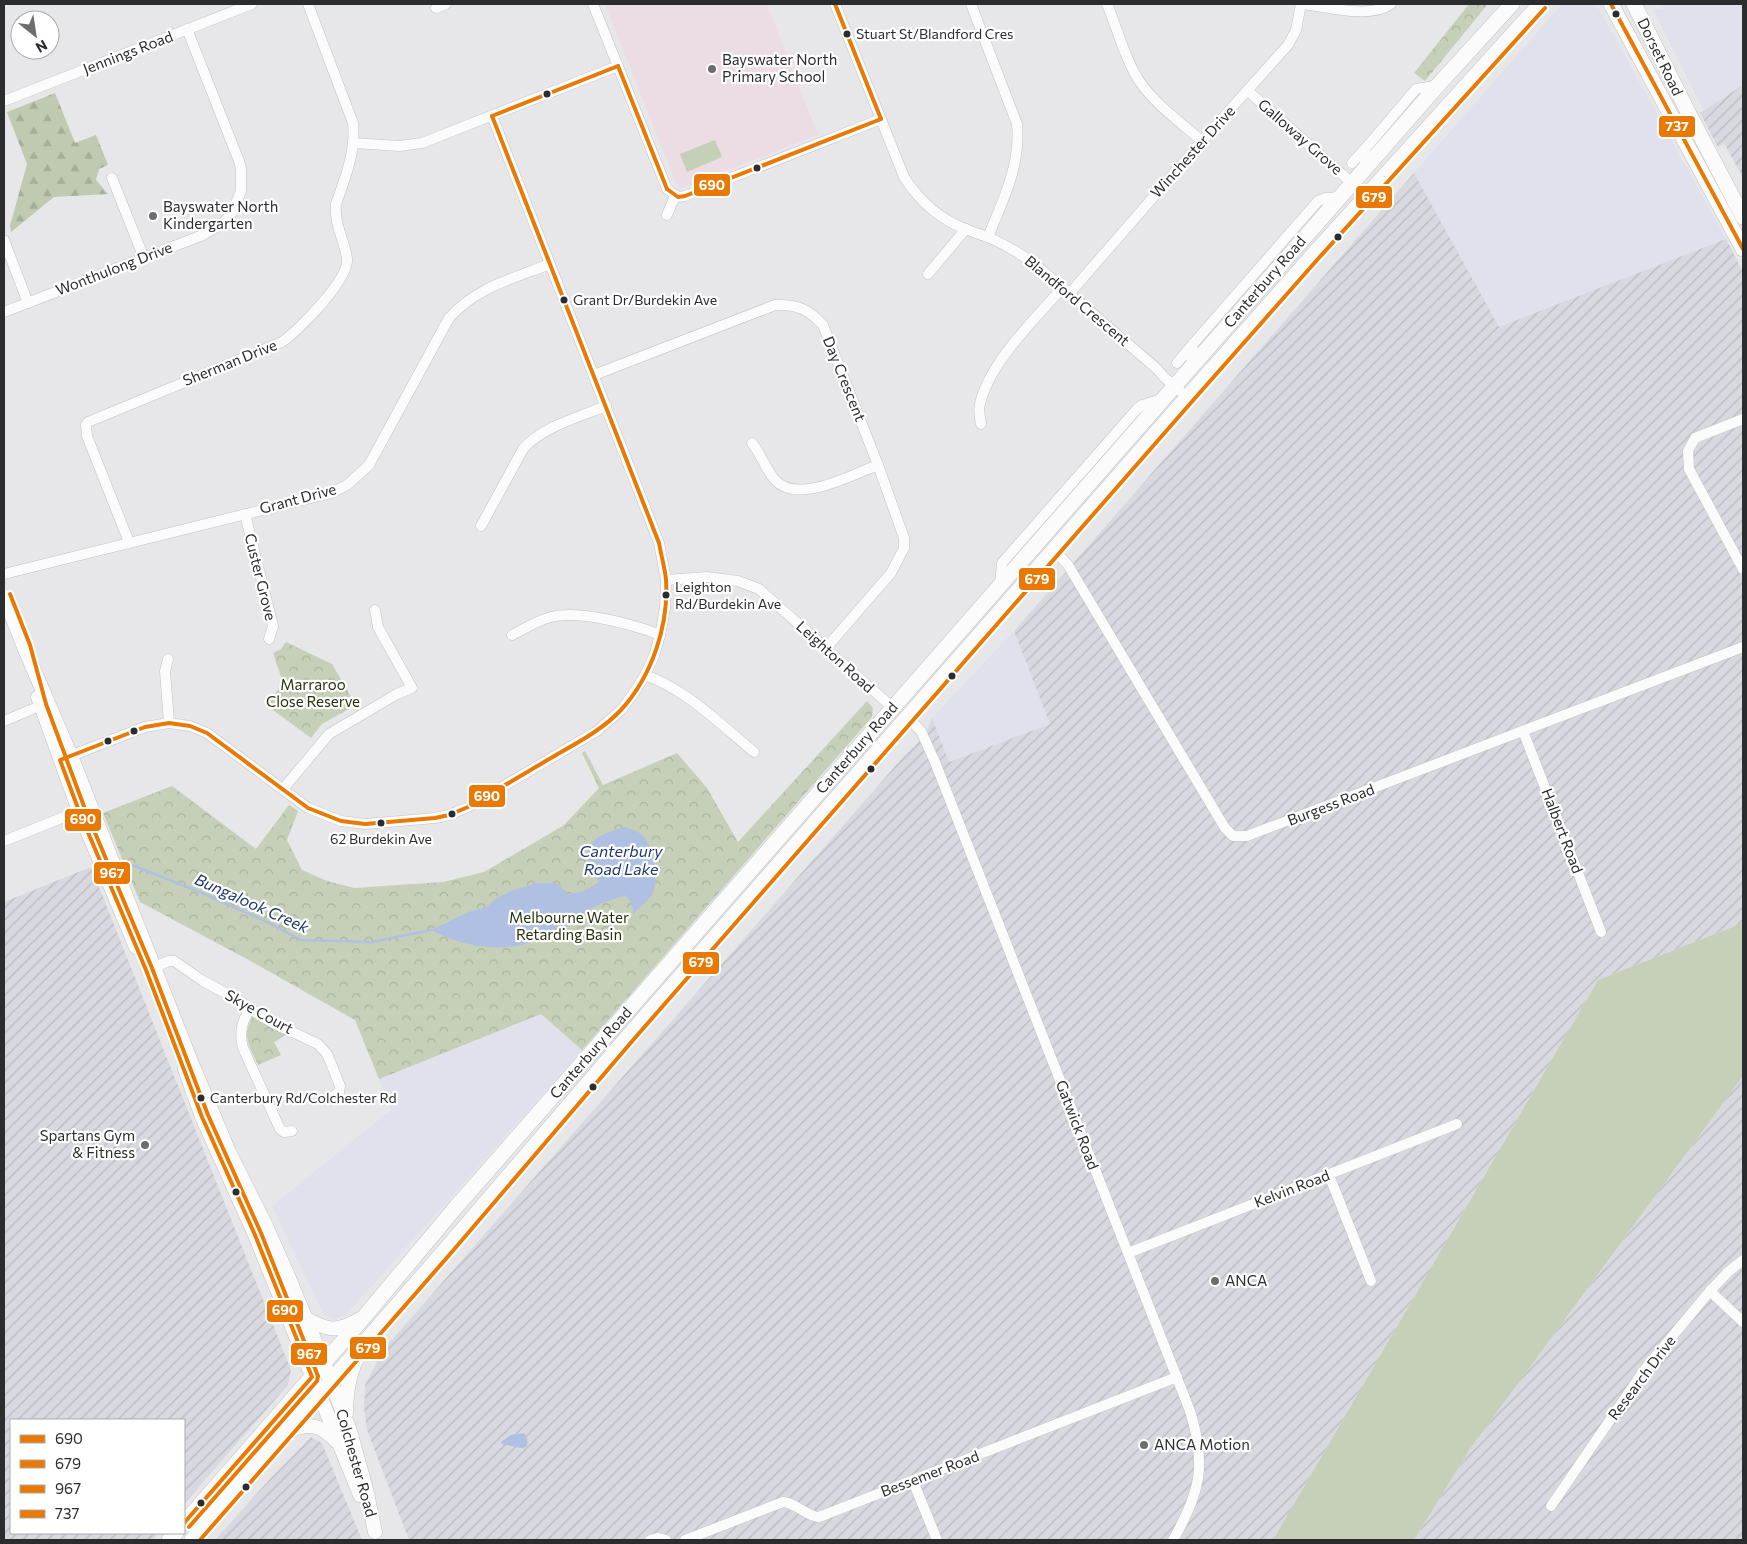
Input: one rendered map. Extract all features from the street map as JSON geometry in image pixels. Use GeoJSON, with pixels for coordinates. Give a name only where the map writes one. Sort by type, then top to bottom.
{"type":"FeatureCollection","features":[{"type":"Feature","properties":{"kind":"main road"},"geometry":{"type":"LineString","coordinates":[[1495,22],[1507,4]]}},
{"type":"Feature","properties":{"kind":"main road","name":"Canterbury Road"},"geometry":{"type":"LineString","coordinates":[[185,1522],[324,1364],[534,1117],[1176,385],[1184,365],[1340,197],[1352,182],[1358,166],[1512,4]]}},
{"type":"Feature","properties":{"kind":"main road","name":"Canterbury Road"},"geometry":{"type":"LineString","coordinates":[[192,1540],[754,892],[1189,395],[1540,4]]}},
{"type":"Feature","properties":{"kind":"main road","name":"Dorset Road"},"geometry":{"type":"LineString","coordinates":[[1611,4],[1741,241]]}},
{"type":"Feature","properties":{"kind":"main road","name":"Dorset Road"},"geometry":{"type":"LineString","coordinates":[[1634,4],[1743,217]]}},
{"type":"Feature","properties":{"kind":"main road"},"geometry":{"type":"LineString","coordinates":[[1352,182],[1367,196]]}},
{"type":"Feature","properties":{"kind":"main road","name":"Colchester Road"},"geometry":{"type":"LineString","coordinates":[[4,596],[84,809],[150,968],[229,1152],[266,1226],[324,1364],[346,1420],[366,1489],[376,1536]]}},
{"type":"Feature","properties":{"kind":"main road"},"geometry":{"type":"LineString","coordinates":[[892,707],[907,717]]}},
{"type":"Feature","properties":{"kind":"main road"},"geometry":{"type":"LineString","coordinates":[[742,881],[754,892]]}},
{"type":"Feature","properties":{"kind":"main road","name":"Colchester Road"},"geometry":{"type":"LineString","coordinates":[[150,968],[202,1117],[254,1235],[376,1536]]}},
{"type":"Feature","properties":{"kind":"main road"},"geometry":{"type":"LineString","coordinates":[[436,1230],[451,1243]]}},
{"type":"Feature","properties":{"kind":"main road"},"geometry":{"type":"LineString","coordinates":[[303,1316],[322,1328],[328,1329],[343,1328],[364,1317]]}},
{"type":"Feature","properties":{"kind":"main road"},"geometry":{"type":"LineString","coordinates":[[346,1420],[346,1395],[351,1372],[366,1341]]}},
{"type":"Feature","properties":{"kind":"main road"},"geometry":{"type":"LineString","coordinates":[[286,1432],[314,1426],[328,1432],[338,1443]]}},
{"type":"Feature","properties":{"kind":"street","name":"Jennings Road"},"geometry":{"type":"LineString","coordinates":[[4,101],[252,4]]}},
{"type":"Feature","properties":{"kind":"street","name":"Sherman Drive"},"geometry":{"type":"LineString","coordinates":[[129,542],[87,436],[86,425],[88,422],[282,342],[299,329],[344,274],[347,256],[335,212],[354,143],[351,115],[308,4]]}},
{"type":"Feature","properties":{"kind":"street"},"geometry":{"type":"LineString","coordinates":[[593,4],[667,189],[675,196],[685,196],[881,119]]}},
{"type":"Feature","properties":{"kind":"street","name":"Blandford Crescent"},"geometry":{"type":"LineString","coordinates":[[835,4],[904,177],[921,200],[936,214],[1017,251],[1067,290],[1189,395]]}},
{"type":"Feature","properties":{"kind":"street"},"geometry":{"type":"LineString","coordinates":[[971,4],[1014,117],[1018,140],[1012,177],[988,237]]}},
{"type":"Feature","properties":{"kind":"street"},"geometry":{"type":"LineString","coordinates":[[1107,4],[1140,83],[1157,102],[1202,141]]}},
{"type":"Feature","properties":{"kind":"street"},"geometry":{"type":"LineString","coordinates":[[1302,4],[1356,11],[1378,10],[1391,4]]}},
{"type":"Feature","properties":{"kind":"street","name":"Winchester Drive"},"geometry":{"type":"LineString","coordinates":[[980,424],[979,406],[985,387],[1001,359],[1067,290],[1288,45],[1296,30],[1302,4]]}},
{"type":"Feature","properties":{"kind":"street","name":"Wonthulong Drive"},"geometry":{"type":"LineString","coordinates":[[4,312],[214,230],[232,214],[241,191],[239,161],[187,29]]}},
{"type":"Feature","properties":{"kind":"street"},"geometry":{"type":"LineString","coordinates":[[354,143],[398,146],[422,143],[618,66]]}},
{"type":"Feature","properties":{"kind":"street"},"geometry":{"type":"LineString","coordinates":[[1358,166],[1365,148],[1416,89],[1432,87],[1438,84]]}},
{"type":"Feature","properties":{"kind":"street","name":"Galloway Grove"},"geometry":{"type":"LineString","coordinates":[[1248,91],[1352,182]]}},
{"type":"Feature","properties":{"kind":"street"},"geometry":{"type":"LineString","coordinates":[[66,758],[145,727],[169,723],[190,726],[206,732],[308,808],[341,820],[365,824],[435,818],[449,815],[468,807],[597,731],[621,710],[645,675],[654,656],[665,608],[666,580],[659,543],[492,116]]}},
{"type":"Feature","properties":{"kind":"street"},"geometry":{"type":"LineString","coordinates":[[112,178],[144,258]]}},
{"type":"Feature","properties":{"kind":"street"},"geometry":{"type":"LineString","coordinates":[[667,214],[675,196]]}},
{"type":"Feature","properties":{"kind":"street","name":"Canterbury Road"},"geometry":{"type":"LineString","coordinates":[[1184,365],[1193,344],[1318,201],[1326,198],[1340,197]]}},
{"type":"Feature","properties":{"kind":"street"},"geometry":{"type":"LineString","coordinates":[[928,274],[966,229]]}},
{"type":"Feature","properties":{"kind":"street"},"geometry":{"type":"LineString","coordinates":[[4,240],[28,303]]}},
{"type":"Feature","properties":{"kind":"street","name":"Grant Drive"},"geometry":{"type":"LineString","coordinates":[[4,574],[331,493],[348,485],[369,465],[449,318],[473,296],[550,264]]}},
{"type":"Feature","properties":{"kind":"street","name":"Day Crescent"},"geometry":{"type":"LineString","coordinates":[[594,375],[775,305],[791,304],[808,312],[823,325],[878,465],[904,538],[904,548],[891,573],[826,648]]}},
{"type":"Feature","properties":{"kind":"street"},"geometry":{"type":"LineString","coordinates":[[481,526],[529,442],[543,432],[606,406]]}},
{"type":"Feature","properties":{"kind":"street"},"geometry":{"type":"LineString","coordinates":[[1743,419],[1695,438],[1688,451],[1689,469],[1743,569]]}},
{"type":"Feature","properties":{"kind":"street"},"geometry":{"type":"LineString","coordinates":[[752,443],[775,480],[782,485],[799,490],[817,488],[878,465]]}},
{"type":"Feature","properties":{"kind":"street","name":"Custer Grove"},"geometry":{"type":"LineString","coordinates":[[245,514],[273,626],[269,640]]}},
{"type":"Feature","properties":{"kind":"street","name":"Burgess Road"},"geometry":{"type":"LineString","coordinates":[[1054,550],[1068,565],[1225,828],[1233,836],[1247,836],[1743,647]]}},
{"type":"Feature","properties":{"kind":"street","name":"Leighton Road"},"geometry":{"type":"LineString","coordinates":[[666,580],[707,577],[738,582],[759,589],[892,707]]}},
{"type":"Feature","properties":{"kind":"street"},"geometry":{"type":"LineString","coordinates":[[283,789],[329,734],[397,694],[412,688],[378,627],[375,610]]}},
{"type":"Feature","properties":{"kind":"street"},"geometry":{"type":"LineString","coordinates":[[512,635],[548,617],[567,614],[588,616],[649,630],[660,635]]}},
{"type":"Feature","properties":{"kind":"street"},"geometry":{"type":"LineString","coordinates":[[168,659],[165,671],[169,723]]}},
{"type":"Feature","properties":{"kind":"street"},"geometry":{"type":"LineString","coordinates":[[645,675],[664,683],[696,704],[754,752]]}},
{"type":"Feature","properties":{"kind":"street"},"geometry":{"type":"LineString","coordinates":[[4,721],[45,704]]}},
{"type":"Feature","properties":{"kind":"street","name":"Gatwick Road"},"geometry":{"type":"LineString","coordinates":[[907,717],[921,731],[935,762],[1195,1427],[1200,1458],[1199,1477],[1195,1496],[1188,1514],[1173,1540]]}},
{"type":"Feature","properties":{"kind":"street","name":"Halbert Road"},"geometry":{"type":"LineString","coordinates":[[1523,731],[1601,932]]}},
{"type":"Feature","properties":{"kind":"street"},"geometry":{"type":"LineString","coordinates":[[4,841],[84,809]]}},
{"type":"Feature","properties":{"kind":"street","name":"Skye Court"},"geometry":{"type":"LineString","coordinates":[[150,968],[174,961],[203,981],[240,1001],[273,1023],[305,1037],[322,1048],[330,1061],[340,1086],[339,1092],[332,1097]]}},
{"type":"Feature","properties":{"kind":"street"},"geometry":{"type":"LineString","coordinates":[[250,1009],[245,1015],[241,1028],[241,1040],[246,1056],[287,1131]]}},
{"type":"Feature","properties":{"kind":"street"},"geometry":{"type":"LineString","coordinates":[[534,1117],[547,1130]]}},
{"type":"Feature","properties":{"kind":"street","name":"Kelvin Road"},"geometry":{"type":"LineString","coordinates":[[1128,1253],[1457,1124]]}},
{"type":"Feature","properties":{"kind":"street"},"geometry":{"type":"LineString","coordinates":[[1329,1175],[1371,1281]]}},
{"type":"Feature","properties":{"kind":"street","name":"Research Drive"},"geometry":{"type":"LineString","coordinates":[[1552,1506],[1645,1369],[1710,1291],[1728,1272],[1743,1260]]}},
{"type":"Feature","properties":{"kind":"street"},"geometry":{"type":"LineString","coordinates":[[1710,1291],[1743,1322]]}},
{"type":"Feature","properties":{"kind":"street","name":"Bessemer Road"},"geometry":{"type":"LineString","coordinates":[[685,1540],[783,1502],[789,1502],[812,1516],[819,1516],[914,1481],[1177,1377]]}},
{"type":"Feature","properties":{"kind":"street"},"geometry":{"type":"LineString","coordinates":[[914,1481],[937,1540]]}},
{"type":"Feature","properties":{"kind":"street"},"geometry":{"type":"LineString","coordinates":[[650,1540],[657,1538],[666,1540]]}},
{"type":"Feature","properties":{"kind":"shaded area","name":"Bayswater North Primary School"},"geometry":{"type":"Polygon","coordinates":[[[605,4],[767,4],[818,135],[681,188],[677,186],[605,4]]]}},
{"type":"Feature","properties":{"kind":"shaded area"},"geometry":{"type":"Polygon","coordinates":[[[1562,4],[1595,4],[1600,11],[1726,239],[1499,328],[1414,173],[1562,4]]]}},
{"type":"Feature","properties":{"kind":"shaded area"},"geometry":{"type":"Polygon","coordinates":[[[1665,4],[1743,4],[1743,85],[1704,111],[1653,9],[1661,9],[1665,4]]]}},
{"type":"Feature","properties":{"kind":"shaded area"},"geometry":{"type":"Polygon","coordinates":[[[1743,85],[1743,178],[1724,143],[1718,147],[1700,113],[1743,85]]]}},
{"type":"Feature","properties":{"kind":"shaded area"},"geometry":{"type":"Polygon","coordinates":[[[1414,173],[1499,327],[1726,239],[1743,272],[1743,923],[1598,980],[1273,1540],[409,1540],[367,1430],[364,1408],[365,1385],[383,1350],[905,755],[924,737],[932,718],[949,762],[1050,724],[1014,631],[1414,173]]]}},
{"type":"Feature","properties":{"kind":"shaded area"},"geometry":{"type":"Polygon","coordinates":[[[1014,631],[1050,724],[948,762],[932,718],[1014,631]]]}},
{"type":"Feature","properties":{"kind":"shaded area"},"geometry":{"type":"Polygon","coordinates":[[[91,867],[291,1370],[288,1385],[185,1503],[185,1419],[10,1419],[10,1534],[158,1534],[152,1540],[4,1540],[4,902],[91,867]]]}},
{"type":"Feature","properties":{"kind":"shaded area"},"geometry":{"type":"Polygon","coordinates":[[[541,1014],[582,1050],[346,1315],[336,1319],[324,1315],[272,1206],[391,1110],[379,1079],[541,1014]]]}},
{"type":"Feature","properties":{"kind":"shaded area"},"geometry":{"type":"Polygon","coordinates":[[[1743,1076],[1743,1540],[1414,1540],[1470,1449],[1743,1076]]]}},
{"type":"Feature","properties":{"kind":"shaded area"},"geometry":{"type":"Polygon","coordinates":[[[311,1437],[322,1443],[362,1540],[215,1540],[269,1480],[311,1437]]]}},
{"type":"Feature","properties":{"kind":"green space"},"geometry":{"type":"Polygon","coordinates":[[[1469,4],[1488,4],[1425,81],[1414,73],[1469,4]]]}},
{"type":"Feature","properties":{"kind":"green space"},"geometry":{"type":"Polygon","coordinates":[[[55,93],[75,143],[96,135],[108,165],[99,169],[96,180],[108,194],[54,197],[11,232],[10,226],[27,164],[7,112],[55,93]]]}},
{"type":"Feature","properties":{"kind":"green space"},"geometry":{"type":"Polygon","coordinates":[[[715,140],[722,157],[687,172],[680,154],[715,140]]]}},
{"type":"Feature","properties":{"kind":"green space","name":"Marraroo Close Reserve"},"geometry":{"type":"Polygon","coordinates":[[[286,642],[332,664],[356,705],[322,724],[311,738],[266,705],[283,683],[273,653],[281,649],[286,642]]]}},
{"type":"Feature","properties":{"kind":"green space","name":"Melbourne Water Retarding Basin"},"geometry":{"type":"Polygon","coordinates":[[[867,701],[873,708],[872,717],[582,1050],[541,1014],[379,1079],[355,1020],[140,902],[103,813],[172,786],[256,849],[289,805],[298,811],[287,840],[302,870],[327,881],[354,888],[443,882],[484,872],[564,825],[599,788],[582,753],[585,751],[603,785],[677,753],[707,788],[738,842],[867,701]]]}},
{"type":"Feature","properties":{"kind":"green space"},"geometry":{"type":"Polygon","coordinates":[[[1743,923],[1743,1076],[1470,1449],[1414,1540],[1273,1540],[1598,980],[1743,923]]]}},
{"type":"Feature","properties":{"kind":"green space"},"geometry":{"type":"Polygon","coordinates":[[[252,1017],[286,1035],[274,1042],[281,1055],[258,1065],[247,1036],[252,1017]]]}},
{"type":"Feature","properties":{"kind":"water","name":"Canterbury Road Lake"},"geometry":{"type":"Polygon","coordinates":[[[626,827],[645,838],[654,860],[656,877],[652,894],[633,914],[632,904],[625,895],[602,903],[587,911],[572,924],[547,933],[532,942],[507,947],[468,944],[431,930],[471,911],[487,907],[494,900],[511,891],[537,883],[556,883],[569,894],[584,891],[599,882],[587,859],[588,849],[591,844],[601,836],[626,827]]]}},
{"type":"Feature","properties":{"kind":"water"},"geometry":{"type":"Polygon","coordinates":[[[524,1433],[527,1440],[526,1447],[521,1448],[502,1444],[501,1442],[511,1435],[524,1433]]]}},
{"type":"Feature","properties":{"kind":"waterway","name":"Bungalook Creek"},"geometry":{"type":"LineString","coordinates":[[127,863],[261,919],[301,940],[372,942],[431,930]]}},
{"type":"Feature","properties":{"kind":"transit line","name":"690"},"geometry":{"type":"LineString","coordinates":[[835,4],[881,119]]}},
{"type":"Feature","properties":{"kind":"transit line","name":"737"},"geometry":{"type":"LineString","coordinates":[[1611,4],[1743,249]]}},
{"type":"Feature","properties":{"kind":"transit line","name":"679"},"geometry":{"type":"LineString","coordinates":[[200,1540],[451,1253],[634,1039],[1196,397],[1545,8]]}},
{"type":"Feature","properties":{"kind":"transit line","name":"690"},"geometry":{"type":"LineString","coordinates":[[618,66],[667,189],[678,197],[685,196],[881,119]]}},
{"type":"Feature","properties":{"kind":"transit line","name":"690"},"geometry":{"type":"LineString","coordinates":[[492,116],[618,66]]}},
{"type":"Feature","properties":{"kind":"transit line","name":"690"},"geometry":{"type":"LineString","coordinates":[[185,1522],[312,1377],[255,1235],[202,1117],[146,970],[79,811],[60,760],[145,727],[169,723],[190,726],[207,733],[308,808],[341,821],[365,824],[435,818],[449,815],[468,807],[599,729],[621,710],[642,682],[656,649],[665,615],[666,580],[659,543],[492,116]]}},
{"type":"Feature","properties":{"kind":"transit line","name":"967"},"geometry":{"type":"LineString","coordinates":[[10,594],[30,645],[46,704],[85,809],[152,968],[208,1115],[261,1233],[318,1376],[317,1381],[189,1527]]}},
{"type":"Feature","properties":{"kind":"place","name":"Stuart St/Blandford Cres"},"geometry":{"type":"Point","coordinates":[847,34]}},
{"type":"Feature","properties":{"kind":"place","name":"Bayswater North Primary School"},"geometry":{"type":"Point","coordinates":[712,69]}},
{"type":"Feature","properties":{"kind":"place","name":"Bayswater North Kindergarten"},"geometry":{"type":"Point","coordinates":[153,216]}},
{"type":"Feature","properties":{"kind":"place","name":"Grant Dr/Burdekin Ave"},"geometry":{"type":"Point","coordinates":[564,300]}},
{"type":"Feature","properties":{"kind":"place","name":"Leighton Rd/Burdekin Ave"},"geometry":{"type":"Point","coordinates":[666,595]}},
{"type":"Feature","properties":{"kind":"place","name":"62 Burdekin Ave"},"geometry":{"type":"Point","coordinates":[381,823]}},
{"type":"Feature","properties":{"kind":"place","name":"Canterbury Rd/Colchester Rd"},"geometry":{"type":"Point","coordinates":[201,1098]}},
{"type":"Feature","properties":{"kind":"place","name":"Spartans Gym & Fitness"},"geometry":{"type":"Point","coordinates":[145,1145]}},
{"type":"Feature","properties":{"kind":"place","name":"ANCA"},"geometry":{"type":"Point","coordinates":[1215,1281]}},
{"type":"Feature","properties":{"kind":"place","name":"ANCA Motion"},"geometry":{"type":"Point","coordinates":[1144,1445]}}]}
